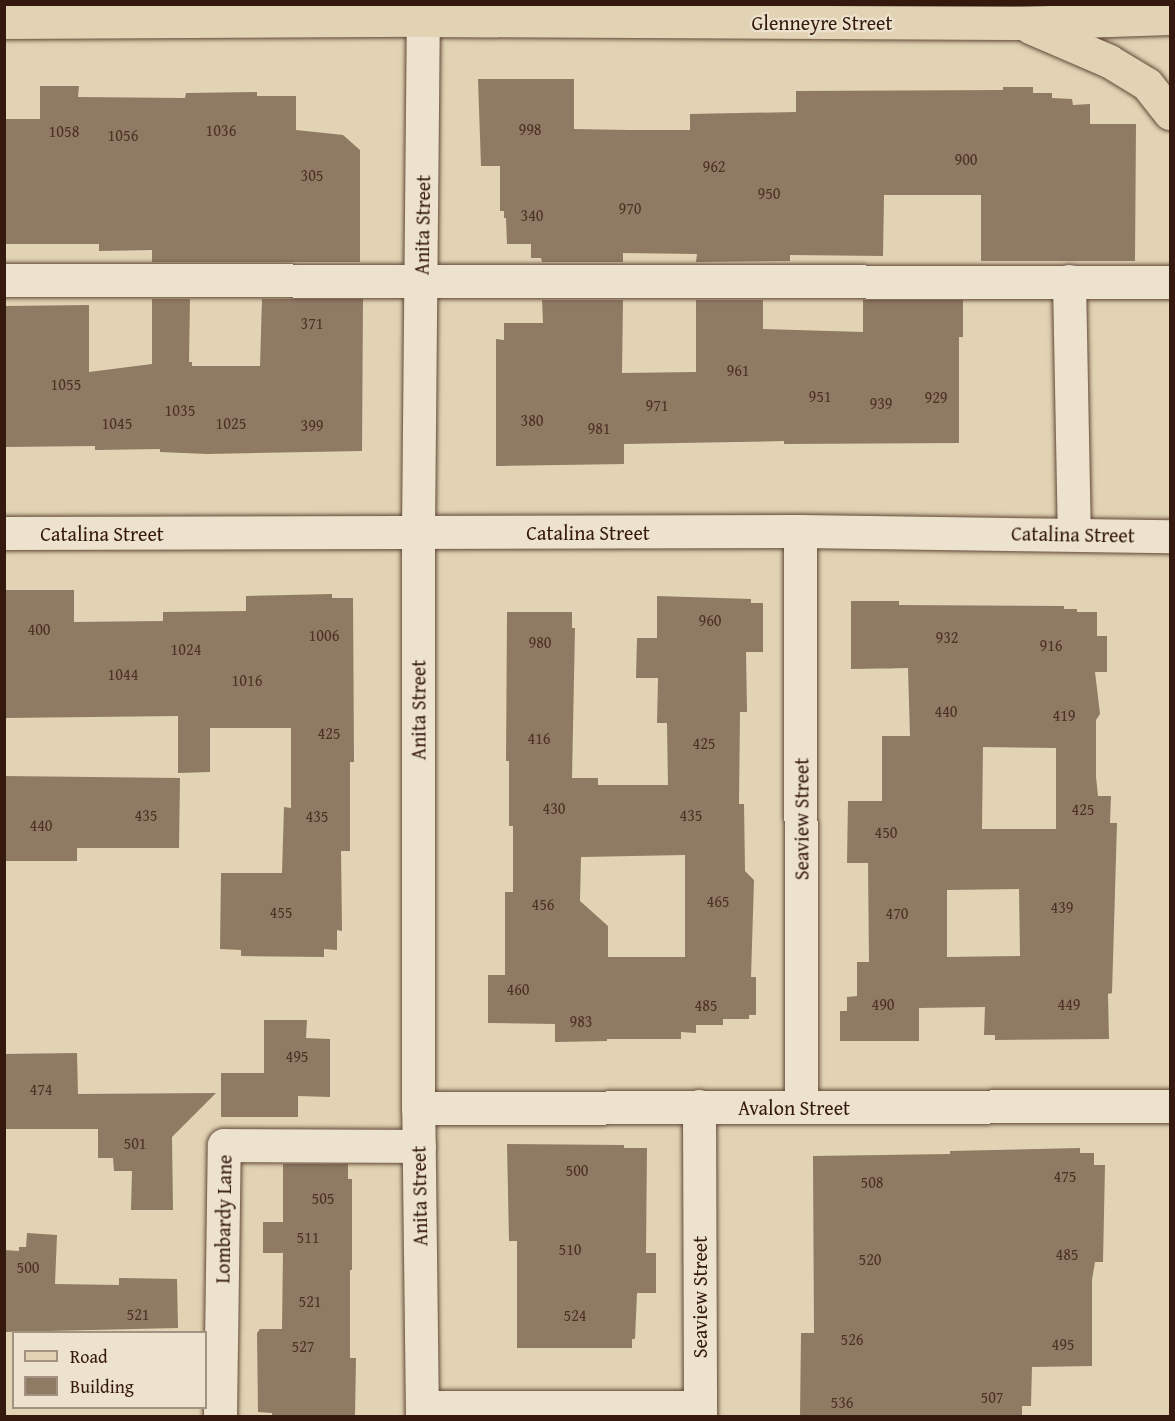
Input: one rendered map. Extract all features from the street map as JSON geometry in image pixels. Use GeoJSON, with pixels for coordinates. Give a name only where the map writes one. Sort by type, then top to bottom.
{"type":"FeatureCollection","features":[{"type":"Feature","properties":{"kind":"main road","name":"Glenneyre Street"},"geometry":{"type":"LineString","coordinates":[[4,22],[423,12],[1020,22],[1170,18]]}},
{"type":"Feature","properties":{"kind":"main road"},"geometry":{"type":"LineString","coordinates":[[1020,22],[1109,61],[1147,84],[1170,113]]}},
{"type":"Feature","properties":{"kind":"street","name":"Anita Street"},"geometry":{"type":"LineString","coordinates":[[422,1412],[418,1108],[417,533],[423,12]]}},
{"type":"Feature","properties":{"kind":"street"},"geometry":{"type":"LineString","coordinates":[[4,280],[1170,282]]}},
{"type":"Feature","properties":{"kind":"street"},"geometry":{"type":"LineString","coordinates":[[1069,282],[1074,532]]}},
{"type":"Feature","properties":{"kind":"street","name":"Catalina Street"},"geometry":{"type":"LineString","coordinates":[[4,533],[800,531],[1074,532],[1170,536]]}},
{"type":"Feature","properties":{"kind":"street","name":"Seaview Street"},"geometry":{"type":"LineString","coordinates":[[800,531],[801,1107]]}},
{"type":"Feature","properties":{"kind":"street","name":"Seaview Street"},"geometry":{"type":"LineString","coordinates":[[699,1106],[700,1412]]}},
{"type":"Feature","properties":{"kind":"street","name":"Avalon Street"},"geometry":{"type":"LineString","coordinates":[[418,1108],[1170,1106]]}},
{"type":"Feature","properties":{"kind":"street","name":"Lombardy Lane"},"geometry":{"type":"LineString","coordinates":[[220,1416],[224,1145],[419,1146]]}},
{"type":"Feature","properties":{"kind":"street"},"geometry":{"type":"LineString","coordinates":[[422,1412],[700,1412]]}},
{"type":"Feature","properties":{"kind":"building"},"geometry":{"type":"Polygon","coordinates":[[[478,79],[574,79],[574,129],[631,130],[690,130],[690,114],[796,112],[796,91],[1003,90],[1003,87],[1033,87],[1033,93],[1052,93],[1052,98],[1072,99],[1073,105],[1090,104],[1090,124],[1136,124],[1135,261],[981,261],[981,195],[884,195],[883,256],[790,255],[790,261],[696,262],[697,254],[623,253],[623,262],[542,262],[541,258],[531,258],[531,244],[507,244],[506,218],[504,218],[504,211],[500,211],[500,166],[481,166],[478,79]]]}},
{"type":"Feature","properties":{"kind":"building"},"geometry":{"type":"Polygon","coordinates":[[[40,86],[79,86],[78,97],[185,98],[186,93],[257,92],[257,96],[296,96],[296,130],[343,135],[360,150],[360,262],[152,262],[152,250],[99,251],[99,244],[4,244],[4,119],[40,119],[40,86]]]}},
{"type":"Feature","properties":{"kind":"building"},"geometry":{"type":"Polygon","coordinates":[[[152,299],[190,299],[189,362],[192,362],[192,366],[260,366],[262,299],[363,299],[362,451],[207,454],[160,452],[160,449],[95,450],[95,446],[4,447],[4,306],[89,305],[89,372],[152,364],[152,299]]]}},
{"type":"Feature","properties":{"kind":"building"},"geometry":{"type":"Polygon","coordinates":[[[542,300],[623,300],[622,373],[696,372],[696,300],[763,300],[763,329],[863,332],[863,300],[963,300],[963,337],[959,337],[959,443],[784,444],[784,441],[624,444],[624,464],[496,466],[496,339],[504,340],[504,323],[543,323],[542,300]]]}},
{"type":"Feature","properties":{"kind":"building"},"geometry":{"type":"Polygon","coordinates":[[[4,590],[74,590],[74,622],[163,621],[163,612],[246,611],[246,596],[332,594],[332,598],[353,598],[354,762],[350,762],[350,851],[341,851],[342,931],[337,930],[337,950],[324,949],[324,957],[241,956],[241,950],[220,949],[221,873],[282,873],[284,807],[291,808],[291,728],[210,728],[210,772],[178,773],[178,716],[4,718],[4,590]]]}},
{"type":"Feature","properties":{"kind":"building"},"geometry":{"type":"Polygon","coordinates":[[[657,596],[751,599],[751,603],[763,603],[763,652],[746,652],[747,712],[740,712],[739,804],[744,804],[745,871],[754,880],[751,977],[756,977],[756,1015],[749,1015],[749,1019],[723,1019],[723,1025],[696,1025],[696,1033],[681,1032],[681,1039],[555,1042],[555,1024],[488,1023],[488,975],[505,975],[505,892],[513,892],[513,826],[509,826],[509,761],[506,761],[507,612],[572,612],[572,628],[575,628],[572,778],[598,778],[598,785],[668,785],[667,723],[657,723],[658,678],[636,678],[637,638],[657,638],[657,596]],[[685,855],[581,857],[580,901],[608,926],[608,957],[685,957],[685,855]]]}},
{"type":"Feature","properties":{"kind":"building"},"geometry":{"type":"Polygon","coordinates":[[[851,601],[899,601],[899,605],[1064,606],[1064,609],[1077,609],[1077,612],[1097,612],[1097,636],[1107,636],[1107,672],[1095,672],[1100,714],[1096,720],[1096,777],[1098,796],[1111,796],[1110,823],[1117,823],[1112,993],[1108,994],[1109,1039],[995,1040],[995,1035],[984,1035],[985,1007],[919,1008],[919,1041],[840,1041],[840,1011],[847,1011],[847,997],[857,996],[857,962],[869,962],[868,863],[847,863],[848,801],[882,801],[882,736],[910,736],[908,668],[851,669],[851,601]],[[983,747],[982,829],[1056,829],[1056,748],[983,747]],[[1019,889],[947,890],[947,957],[1020,956],[1019,889]]]}},
{"type":"Feature","properties":{"kind":"building"},"geometry":{"type":"Polygon","coordinates":[[[4,776],[180,778],[179,848],[77,848],[77,861],[4,861],[4,776]]]}},
{"type":"Feature","properties":{"kind":"building"},"geometry":{"type":"Polygon","coordinates":[[[264,1020],[307,1020],[306,1038],[330,1039],[330,1097],[298,1096],[298,1117],[221,1117],[221,1073],[264,1073],[264,1020]]]}},
{"type":"Feature","properties":{"kind":"building"},"geometry":{"type":"Polygon","coordinates":[[[77,1053],[78,1094],[216,1093],[172,1137],[173,1210],[131,1210],[132,1171],[114,1171],[113,1158],[98,1158],[98,1129],[4,1129],[4,1054],[77,1053]]]}},
{"type":"Feature","properties":{"kind":"building"},"geometry":{"type":"Polygon","coordinates":[[[507,1144],[624,1145],[624,1148],[647,1148],[646,1253],[656,1253],[656,1293],[637,1293],[635,1339],[632,1339],[632,1348],[517,1348],[517,1241],[509,1241],[507,1144]]]}},
{"type":"Feature","properties":{"kind":"building"},"geometry":{"type":"Polygon","coordinates":[[[1080,1148],[1080,1153],[1094,1153],[1094,1165],[1105,1165],[1103,1262],[1095,1262],[1092,1280],[1092,1366],[1032,1367],[1031,1406],[1022,1406],[1022,1416],[800,1416],[801,1333],[814,1333],[813,1156],[950,1154],[950,1151],[1080,1148]]]}},
{"type":"Feature","properties":{"kind":"building"},"geometry":{"type":"Polygon","coordinates":[[[283,1164],[348,1164],[348,1179],[352,1179],[350,1358],[356,1358],[355,1416],[272,1416],[272,1413],[258,1412],[257,1333],[260,1329],[282,1329],[283,1253],[263,1253],[263,1222],[283,1222],[283,1164]]]}},
{"type":"Feature","properties":{"kind":"building"},"geometry":{"type":"Polygon","coordinates":[[[27,1233],[57,1235],[55,1284],[119,1285],[119,1278],[177,1279],[178,1328],[4,1332],[4,1250],[19,1251],[19,1247],[26,1247],[27,1233]]]}}]}
